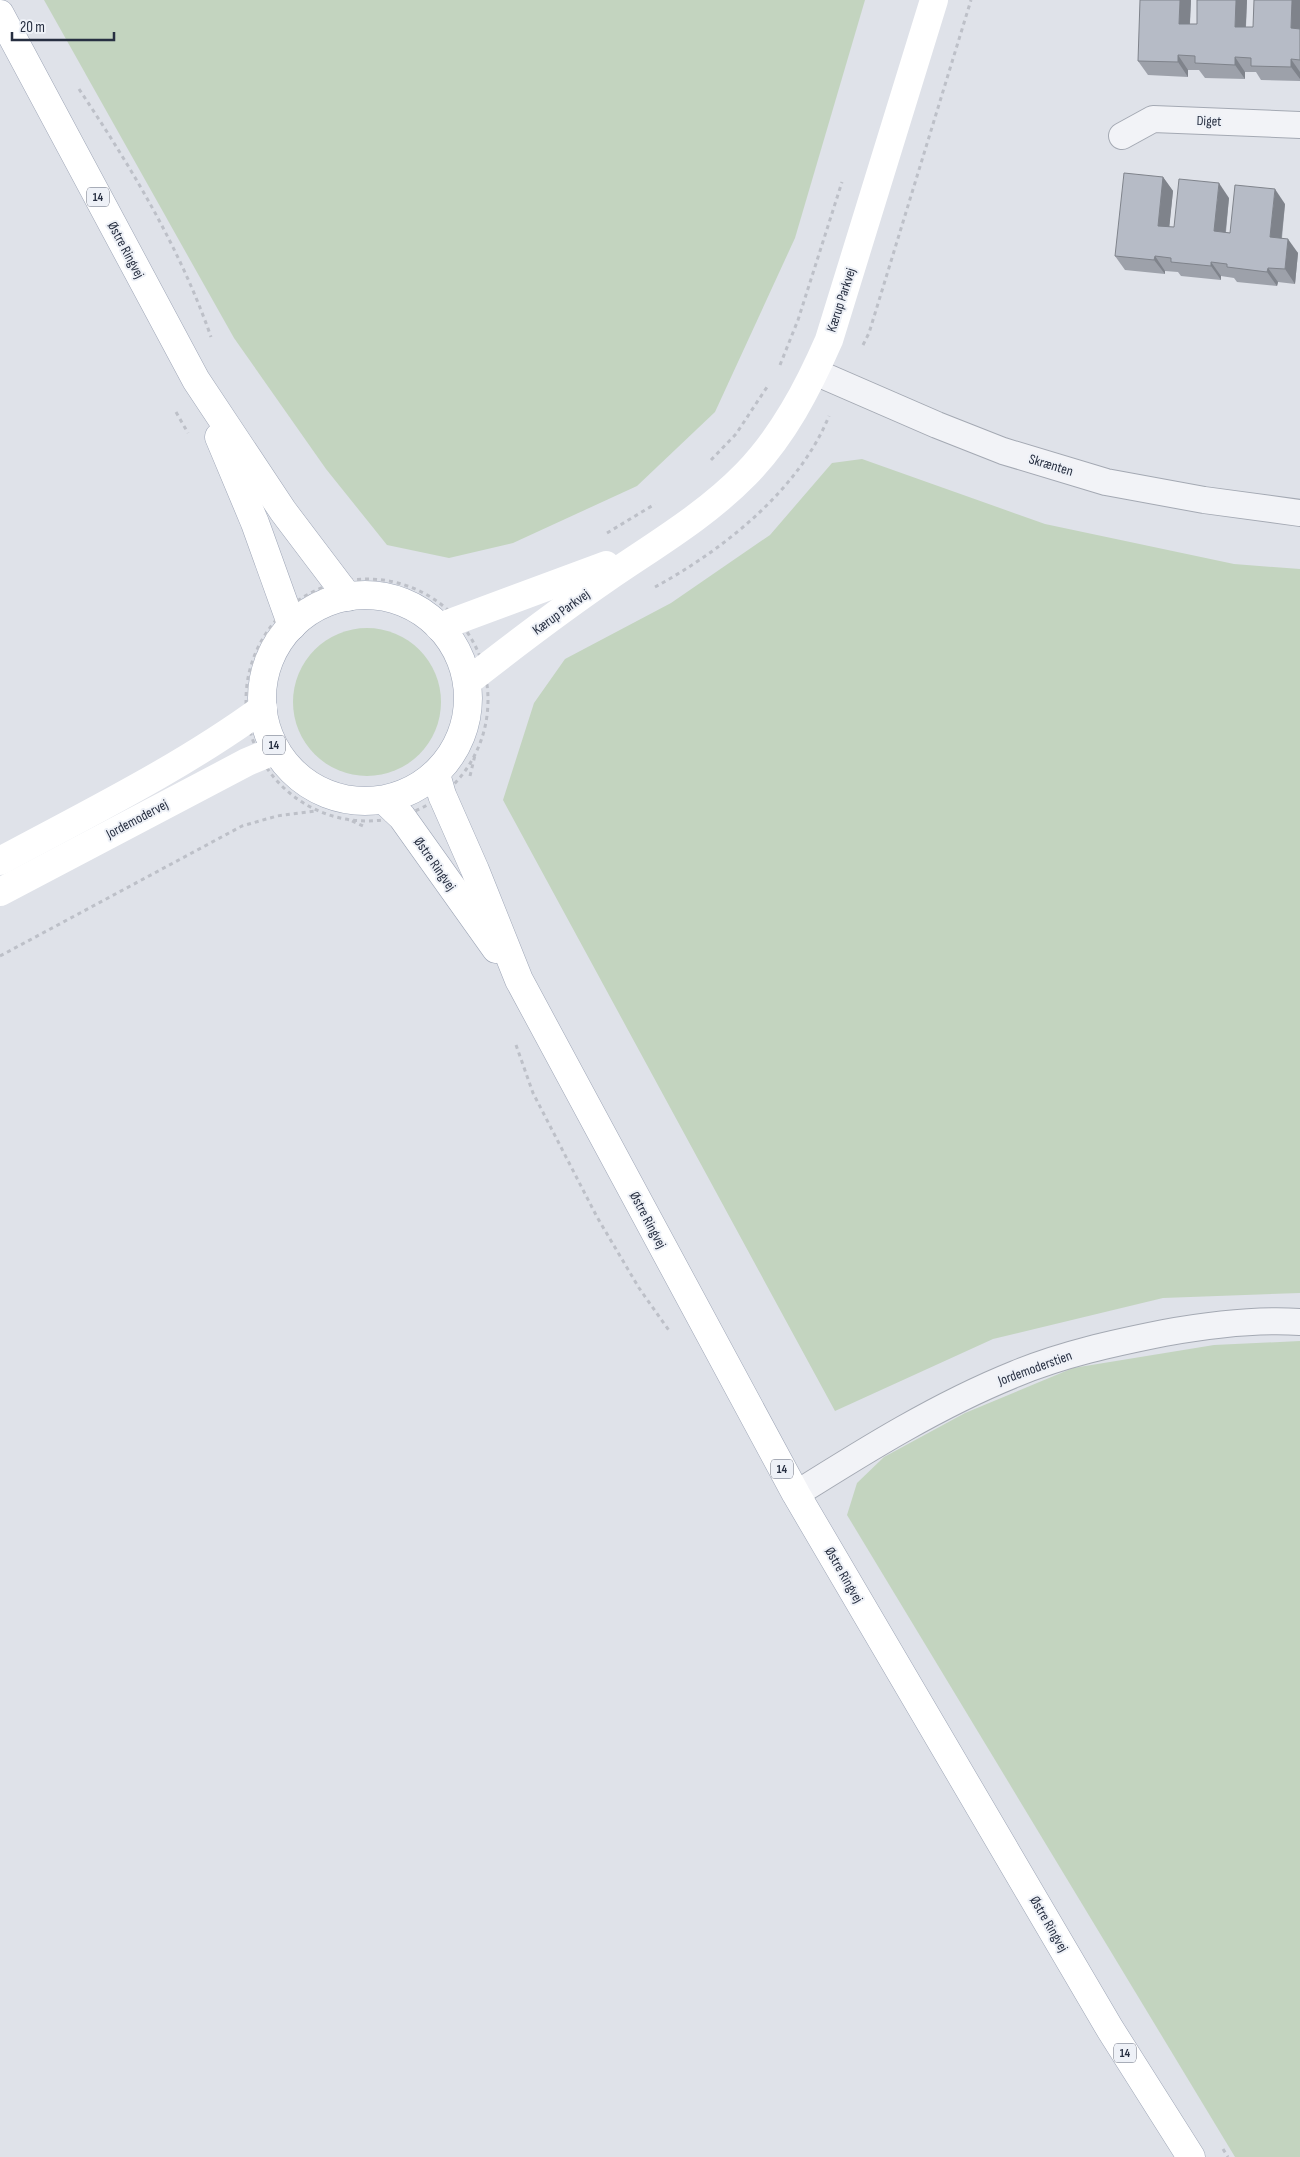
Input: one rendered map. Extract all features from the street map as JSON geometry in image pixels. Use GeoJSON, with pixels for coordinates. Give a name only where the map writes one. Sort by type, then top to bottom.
{"type":"FeatureCollection","features":[{"type":"Feature","properties":{"kind":"main road","name":"Kærup Parkvej"},"geometry":{"type":"LineString","coordinates":[[476,675],[581,596],[700,516],[747,472],[769,446],[793,411],[815,372],[840,307],[934,0]]}},
{"type":"Feature","properties":{"kind":"main road","name":"Østre Ringvej"},"geometry":{"type":"LineString","coordinates":[[0,14],[196,380],[283,511],[343,590]]}},
{"type":"Feature","properties":{"kind":"main road","name":"Østre Ringvej"},"geometry":{"type":"LineString","coordinates":[[196,380],[255,523],[289,618]]}},
{"type":"Feature","properties":{"kind":"main road","name":"Kærup Parkvej"},"geometry":{"type":"LineString","coordinates":[[448,623],[574,578],[656,544]]}},
{"type":"Feature","properties":{"kind":"main road","name":"14"},"geometry":{"type":"LineString","coordinates":[[343,590],[398,600],[448,623],[457,652],[476,675],[463,731],[439,784],[409,792],[393,808],[348,800],[319,791],[268,754],[270,737],[255,714],[268,664],[289,618],[318,607],[343,590]]}},
{"type":"Feature","properties":{"kind":"main road","name":"Jordemodervej"},"geometry":{"type":"LineString","coordinates":[[0,860],[121,796],[217,741],[255,714]]}},
{"type":"Feature","properties":{"kind":"main road","name":"Jordemodervej"},"geometry":{"type":"LineString","coordinates":[[0,892],[247,762],[268,754]]}},
{"type":"Feature","properties":{"kind":"main road","name":"Østre Ringvej"},"geometry":{"type":"LineString","coordinates":[[439,784],[519,980],[796,1494],[1106,2021],[1190,2157]]}},
{"type":"Feature","properties":{"kind":"main road","name":"Østre Ringvej"},"geometry":{"type":"LineString","coordinates":[[393,808],[519,980]]}},
{"type":"Feature","properties":{"kind":"street","name":"Diget"},"geometry":{"type":"LineString","coordinates":[[1122,136],[1153,119],[1300,125]]}},
{"type":"Feature","properties":{"kind":"street","name":"Skrænten"},"geometry":{"type":"LineString","coordinates":[[815,372],[937,425],[986,444],[1106,482],[1204,500],[1300,513]]}},
{"type":"Feature","properties":{"kind":"street","name":"Jordemoderstien"},"geometry":{"type":"LineString","coordinates":[[796,1494],[952,1402],[1016,1374],[1072,1354],[1186,1329],[1241,1323],[1300,1322]]}},
{"type":"Feature","properties":{"kind":"path"},"geometry":{"type":"LineString","coordinates":[[76,85],[119,149],[181,261],[212,339]]}},
{"type":"Feature","properties":{"kind":"path"},"geometry":{"type":"LineString","coordinates":[[776,373],[798,320],[843,179]]}},
{"type":"Feature","properties":{"kind":"path"},"geometry":{"type":"LineString","coordinates":[[705,466],[736,434],[772,380]]}},
{"type":"Feature","properties":{"kind":"path"},"geometry":{"type":"LineString","coordinates":[[176,411],[189,436]]}},
{"type":"Feature","properties":{"kind":"path"},"geometry":{"type":"LineString","coordinates":[[605,535],[661,501]]}},
{"type":"Feature","properties":{"kind":"path"},"geometry":{"type":"LineString","coordinates":[[364,575],[370,579],[403,584],[432,598],[441,598]]}},
{"type":"Feature","properties":{"kind":"path"},"geometry":{"type":"LineString","coordinates":[[258,645],[276,620],[289,618],[310,593],[343,590],[370,579]]}},
{"type":"Feature","properties":{"kind":"path"},"geometry":{"type":"LineString","coordinates":[[263,629],[248,674],[246,689],[268,754],[283,788],[293,797],[315,810],[340,819],[366,822],[393,808],[423,808],[439,784],[466,770],[482,738],[488,704],[476,675],[474,642],[448,623],[432,598]]}},
{"type":"Feature","properties":{"kind":"path"},"geometry":{"type":"LineString","coordinates":[[0,956],[242,826],[277,816],[315,810]]}},
{"type":"Feature","properties":{"kind":"green space"},"geometry":{"type":"Polygon","coordinates":[[[44,0],[865,0],[795,238],[715,412],[637,486],[513,543],[449,558],[387,545],[326,469],[234,338],[44,0]]]}},
{"type":"Feature","properties":{"kind":"green space"},"geometry":{"type":"Polygon","coordinates":[[[862,459],[1045,524],[1234,564],[1300,569],[1300,1293],[1163,1298],[993,1339],[835,1411],[503,800],[534,703],[565,659],[671,603],[770,535],[832,463],[862,459]]]}},
{"type":"Feature","properties":{"kind":"green space"},"geometry":{"type":"Polygon","coordinates":[[[367,628],[381,629],[395,634],[419,650],[435,674],[440,688],[440,716],[435,730],[419,754],[395,770],[381,775],[367,776],[353,775],[339,770],[315,754],[299,730],[294,716],[293,702],[294,688],[299,674],[315,650],[339,634],[353,629],[367,628]]]}},
{"type":"Feature","properties":{"kind":"green space"},"geometry":{"type":"Polygon","coordinates":[[[1300,1341],[1300,2157],[1235,2157],[847,1515],[857,1483],[884,1457],[965,1413],[1073,1368],[1214,1345],[1300,1341]]]}},
{"type":"Feature","properties":{"kind":"building"},"geometry":{"type":"Polygon","coordinates":[[[1140,0],[1180,0],[1179,24],[1197,24],[1197,0],[1236,0],[1235,27],[1253,27],[1254,0],[1292,0],[1291,28],[1300,29],[1300,60],[1291,59],[1291,67],[1251,66],[1251,58],[1235,57],[1235,65],[1195,63],[1195,56],[1178,55],[1178,62],[1138,61],[1140,0]]]}},
{"type":"Feature","properties":{"kind":"building"},"geometry":{"type":"Polygon","coordinates":[[[1124,173],[1163,177],[1158,226],[1174,227],[1179,179],[1219,183],[1214,231],[1230,233],[1235,185],[1275,189],[1270,237],[1288,239],[1285,269],[1268,268],[1267,272],[1227,267],[1227,264],[1211,262],[1211,266],[1171,262],[1171,258],[1155,256],[1154,260],[1115,256],[1124,173]]]}}]}
